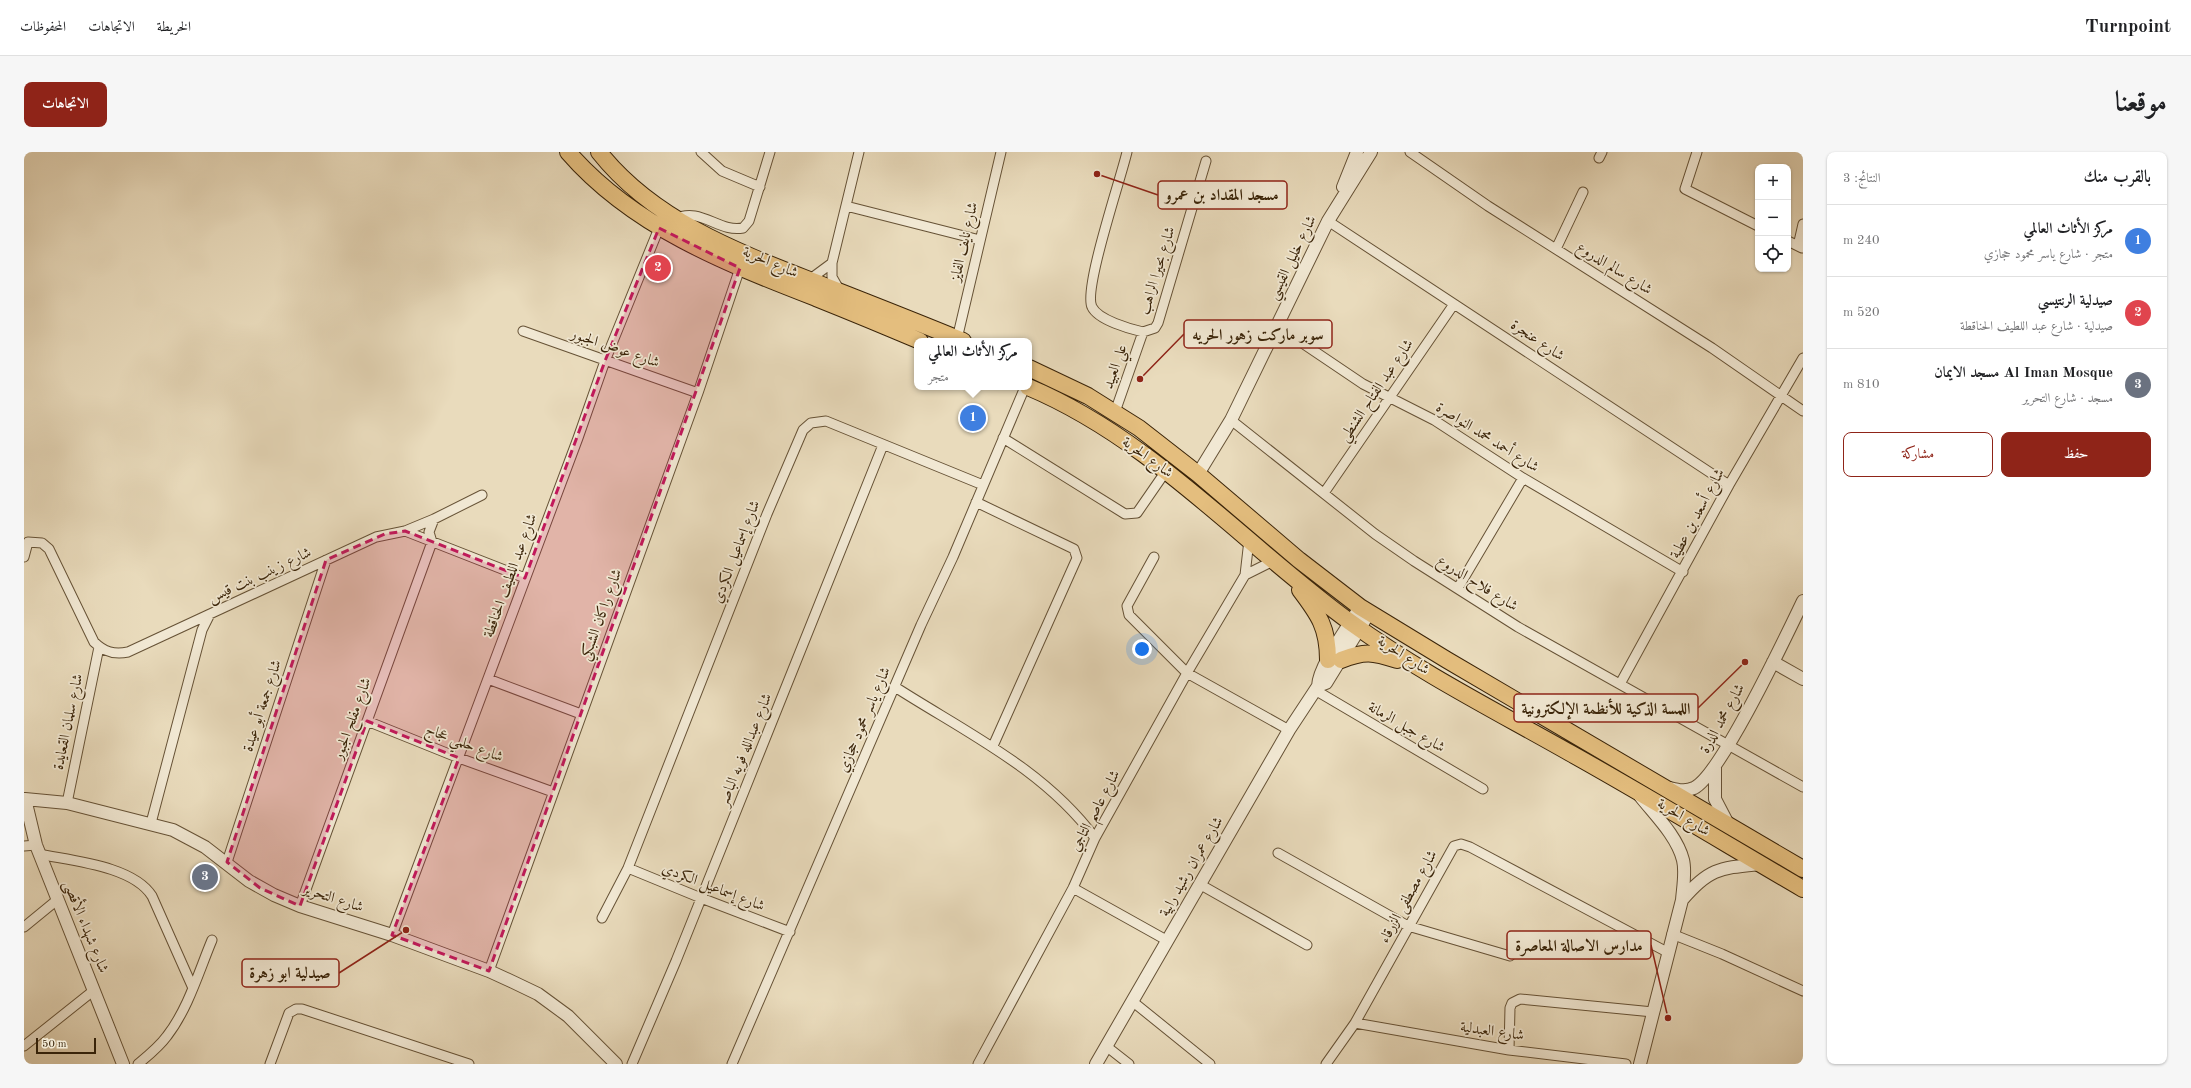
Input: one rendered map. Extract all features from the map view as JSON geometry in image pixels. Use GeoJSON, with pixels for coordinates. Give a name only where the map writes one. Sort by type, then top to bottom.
{"type":"FeatureCollection","features":[{"type":"Feature","properties":{"kind":"highway","name":"شارع الحرية"},"geometry":{"type":"LineString","coordinates":[[568,152],[592,178],[639,215],[659,228],[740,268],[914,339]]}},
{"type":"Feature","properties":{"kind":"highway","name":"شارع الحرية"},"geometry":{"type":"LineString","coordinates":[[599,152],[630,186],[674,219],[747,254],[955,338]]}},
{"type":"Feature","properties":{"kind":"highway","name":"شارع الحرية"},"geometry":{"type":"LineString","coordinates":[[1032,369],[1061,382],[1116,412],[1198,474],[1299,560],[1365,610],[1803,869]]}},
{"type":"Feature","properties":{"kind":"highway","name":"شارع الحرية"},"geometry":{"type":"LineString","coordinates":[[1032,389],[1054,398],[1104,426],[1166,471],[1290,576],[1355,625],[1417,667],[1635,789],[1803,890]]}},
{"type":"Feature","properties":{"kind":"highway"},"geometry":{"type":"LineString","coordinates":[[1290,576],[1316,611],[1335,660],[1363,652],[1374,652],[1417,667]]}},
{"type":"Feature","properties":{"kind":"street"},"geometry":{"type":"LineString","coordinates":[[701,152],[722,171],[760,187]]}},
{"type":"Feature","properties":{"kind":"street"},"geometry":{"type":"LineString","coordinates":[[674,219],[682,215],[693,215],[733,228],[742,228],[749,221],[770,152]]}},
{"type":"Feature","properties":{"kind":"street"},"geometry":{"type":"LineString","coordinates":[[840,292],[832,277],[832,263],[859,152]]}},
{"type":"Feature","properties":{"kind":"street","name":"شارع نايف الفايز"},"geometry":{"type":"LineString","coordinates":[[960,338],[980,240],[1001,152]]}},
{"type":"Feature","properties":{"kind":"street","name":"شارع بحيرا الراهب"},"geometry":{"type":"LineString","coordinates":[[1127,152],[1093,276],[1090,302],[1092,308],[1099,315],[1143,332],[1155,328],[1162,312],[1206,161]]}},
{"type":"Feature","properties":{"kind":"street","name":"شارع خليل القيسي"},"geometry":{"type":"LineString","coordinates":[[1337,205],[1357,152]]}},
{"type":"Feature","properties":{"kind":"street","name":"شارع خليل القيسي"},"geometry":{"type":"LineString","coordinates":[[1198,474],[1231,420],[1328,221],[1371,152]]}},
{"type":"Feature","properties":{"kind":"street","name":"شارع سالم الدروع"},"geometry":{"type":"LineString","coordinates":[[1410,152],[1556,249],[1712,348],[1782,398],[1803,411]]}},
{"type":"Feature","properties":{"kind":"street"},"geometry":{"type":"LineString","coordinates":[[1697,152],[1685,189],[1755,224]]}},
{"type":"Feature","properties":{"kind":"street"},"geometry":{"type":"LineString","coordinates":[[1556,249],[1583,192]]}},
{"type":"Feature","properties":{"kind":"street"},"geometry":{"type":"LineString","coordinates":[[846,206],[980,240]]}},
{"type":"Feature","properties":{"kind":"street","name":"شارع عنجرة"},"geometry":{"type":"LineString","coordinates":[[1328,221],[1729,485]]}},
{"type":"Feature","properties":{"kind":"street"},"geometry":{"type":"LineString","coordinates":[[1791,242],[1801,247],[1803,224]]}},
{"type":"Feature","properties":{"kind":"street","name":"شارع عبد اللطيف الحناقطة"},"geometry":{"type":"LineString","coordinates":[[392,935],[459,758],[605,361],[659,228]]}},
{"type":"Feature","properties":{"kind":"street"},"geometry":{"type":"LineString","coordinates":[[809,280],[832,263]]}},
{"type":"Feature","properties":{"kind":"street","name":"شارع راكان الشبكي"},"geometry":{"type":"LineString","coordinates":[[489,970],[698,393],[740,268]]}},
{"type":"Feature","properties":{"kind":"street","name":"شارع عبد الفتاح الشنطي"},"geometry":{"type":"LineString","coordinates":[[1324,493],[1454,304]]}},
{"type":"Feature","properties":{"kind":"street","name":"شارع أحمد محمد النواصرة"},"geometry":{"type":"LineString","coordinates":[[1277,326],[1363,384],[1390,396],[1434,420],[1523,478],[1683,572]]}},
{"type":"Feature","properties":{"kind":"street","name":"شارع عوض الجبور"},"geometry":{"type":"LineString","coordinates":[[523,331],[698,393]]}},
{"type":"Feature","properties":{"kind":"street","name":"علي العبيد"},"geometry":{"type":"LineString","coordinates":[[1116,412],[1143,332]]}},
{"type":"Feature","properties":{"kind":"street","name":"شارع أسعد بن عطية"},"geometry":{"type":"LineString","coordinates":[[1620,684],[1683,572],[1729,485],[1782,398],[1803,358]]}},
{"type":"Feature","properties":{"kind":"street","name":"شارع ياسر محمود حجازي"},"geometry":{"type":"LineString","coordinates":[[732,1064],[976,502],[1023,390]]}},
{"type":"Feature","properties":{"kind":"street","name":"شارع فلاح الدروع"},"geometry":{"type":"LineString","coordinates":[[1231,420],[1375,534],[1518,627],[1803,787]]}},
{"type":"Feature","properties":{"kind":"street","name":"شارع إسماعيل الكردي"},"geometry":{"type":"LineString","coordinates":[[602,918],[628,868],[766,514],[803,430],[811,423],[826,421],[983,485]]}},
{"type":"Feature","properties":{"kind":"street"},"geometry":{"type":"LineString","coordinates":[[1003,438],[1125,514],[1137,513],[1166,471]]}},
{"type":"Feature","properties":{"kind":"street","name":"شارع عبدالله فويه الباصر"},"geometry":{"type":"LineString","coordinates":[[632,1064],[701,898],[884,445]]}},
{"type":"Feature","properties":{"kind":"street"},"geometry":{"type":"LineString","coordinates":[[1458,588],[1523,478]]}},
{"type":"Feature","properties":{"kind":"street","name":"شارع زينب بنت قيس"},"geometry":{"type":"LineString","coordinates":[[151,823],[202,630],[210,614],[380,535],[405,531],[434,519],[482,495]]}},
{"type":"Feature","properties":{"kind":"street"},"geometry":{"type":"LineString","coordinates":[[976,502],[1074,549],[1078,558],[993,746]]}},
{"type":"Feature","properties":{"kind":"street","name":"شارع مفلح الجبور"},"geometry":{"type":"LineString","coordinates":[[300,906],[432,542],[429,532],[434,519]]}},
{"type":"Feature","properties":{"kind":"street"},"geometry":{"type":"LineString","coordinates":[[405,531],[525,578]]}},
{"type":"Feature","properties":{"kind":"street","name":"شارع عاصم التاجي"},"geometry":{"type":"LineString","coordinates":[[978,1064],[1073,888],[1095,838],[1245,575],[1249,540]]}},
{"type":"Feature","properties":{"kind":"street"},"geometry":{"type":"LineString","coordinates":[[24,557],[28,542],[42,543],[49,549],[91,637],[99,646],[110,652],[128,652],[210,614]]}},
{"type":"Feature","properties":{"kind":"street"},"geometry":{"type":"LineString","coordinates":[[1154,557],[1127,606],[1127,611],[1188,673],[1289,730]]}},
{"type":"Feature","properties":{"kind":"street","name":"شارع جمعة أبو عيدة"},"geometry":{"type":"LineString","coordinates":[[227,862],[326,560]]}},
{"type":"Feature","properties":{"kind":"street"},"geometry":{"type":"LineString","coordinates":[[1245,575],[1273,561]]}},
{"type":"Feature","properties":{"kind":"street","name":"شارع محمد الدرة"},"geometry":{"type":"LineString","coordinates":[[1667,788],[1681,791],[1694,788],[1715,768],[1773,662],[1803,601]]}},
{"type":"Feature","properties":{"kind":"street","name":"شارع عمران رشيد رابية"},"geometry":{"type":"LineString","coordinates":[[1096,1064],[1289,730],[1316,688],[1318,679],[1335,660],[1365,610]]}},
{"type":"Feature","properties":{"kind":"street","name":"شارع سلمان القعايدة"},"geometry":{"type":"LineString","coordinates":[[67,803],[99,646]]}},
{"type":"Feature","properties":{"kind":"street"},"geometry":{"type":"LineString","coordinates":[[1773,662],[1803,679]]}},
{"type":"Feature","properties":{"kind":"street"},"geometry":{"type":"LineString","coordinates":[[488,679],[581,714]]}},
{"type":"Feature","properties":{"kind":"street"},"geometry":{"type":"LineString","coordinates":[[895,687],[993,746],[1056,794],[1078,815],[1095,838]]}},
{"type":"Feature","properties":{"kind":"street","name":"شارع جبل الرمانة"},"geometry":{"type":"LineString","coordinates":[[1316,688],[1483,789]]}},
{"type":"Feature","properties":{"kind":"street","name":"شارع حلمي عجاج"},"geometry":{"type":"LineString","coordinates":[[367,721],[459,758],[553,792]]}},
{"type":"Feature","properties":{"kind":"street","name":"شارع محمد الدرة"},"geometry":{"type":"LineString","coordinates":[[1715,768],[1715,799],[1728,824]]}},
{"type":"Feature","properties":{"kind":"street"},"geometry":{"type":"LineString","coordinates":[[1635,789],[1665,827],[1683,860],[1682,900],[1667,952],[1640,1064]]}},
{"type":"Feature","properties":{"kind":"street","name":"شارع التحرير"},"geometry":{"type":"LineString","coordinates":[[25,799],[67,803],[151,823],[190,838],[227,862],[260,888],[300,906],[392,935],[489,970],[532,991],[568,1016],[616,1064]]}},
{"type":"Feature","properties":{"kind":"street","name":"شارع شهداء الأقصى"},"geometry":{"type":"LineString","coordinates":[[25,799],[33,848],[57,900],[123,1064]]}},
{"type":"Feature","properties":{"kind":"street","name":"شارع مصطفى الزرقاء"},"geometry":{"type":"LineString","coordinates":[[1326,1064],[1355,1023],[1454,846],[1461,844],[1470,847],[1667,952]]}},
{"type":"Feature","properties":{"kind":"street"},"geometry":{"type":"LineString","coordinates":[[33,848],[122,872],[142,884],[152,896],[192,986]]}},
{"type":"Feature","properties":{"kind":"street"},"geometry":{"type":"LineString","coordinates":[[1278,853],[1408,926],[1510,956]]}},
{"type":"Feature","properties":{"kind":"street"},"geometry":{"type":"LineString","coordinates":[[1682,900],[1693,886],[1717,870],[1760,864]]}},
{"type":"Feature","properties":{"kind":"street","name":"شارع إسماعيل الكردي"},"geometry":{"type":"LineString","coordinates":[[628,868],[790,932]]}},
{"type":"Feature","properties":{"kind":"street"},"geometry":{"type":"LineString","coordinates":[[1201,884],[1307,945]]}},
{"type":"Feature","properties":{"kind":"street"},"geometry":{"type":"LineString","coordinates":[[1073,888],[1168,941]]}},
{"type":"Feature","properties":{"kind":"street"},"geometry":{"type":"LineString","coordinates":[[24,927],[57,900]]}},
{"type":"Feature","properties":{"kind":"street"},"geometry":{"type":"LineString","coordinates":[[1672,934],[1722,954],[1803,991]]}},
{"type":"Feature","properties":{"kind":"street"},"geometry":{"type":"LineString","coordinates":[[138,1064],[168,1034],[192,986],[212,940]]}},
{"type":"Feature","properties":{"kind":"street"},"geometry":{"type":"LineString","coordinates":[[24,1046],[93,991]]}},
{"type":"Feature","properties":{"kind":"street"},"geometry":{"type":"LineString","coordinates":[[1509,1050],[1510,1008],[1512,1003],[1520,999],[1653,1012]]}},
{"type":"Feature","properties":{"kind":"street"},"geometry":{"type":"LineString","coordinates":[[1132,1001],[1210,1064]]}},
{"type":"Feature","properties":{"kind":"street"},"geometry":{"type":"LineString","coordinates":[[270,1064],[289,1013],[296,1009],[302,1008],[469,1064]]}},
{"type":"Feature","properties":{"kind":"street","name":"شارع العبدلية"},"geometry":{"type":"LineString","coordinates":[[1355,1023],[1509,1050],[1626,1064]]}},
{"type":"Feature","properties":{"kind":"street"},"geometry":{"type":"LineString","coordinates":[[1106,1046],[1129,1064]]}},
{"type":"Feature","properties":{"kind":"highlighted area"},"geometry":{"type":"Polygon","coordinates":[[[659,228],[740,268],[489,971],[392,935],[459,758],[367,721],[300,906],[260,888],[227,862],[326,560],[385,534],[405,531],[525,578],[605,361],[659,228]]]}},
{"type":"Feature","properties":{"kind":"place","name":"مسجد المقداد بن عمرو"},"geometry":{"type":"Point","coordinates":[1097,174]}},
{"type":"Feature","properties":{"kind":"place","name":"صيدلية الرنتيسي"},"geometry":{"type":"Point","coordinates":[658,268]}},
{"type":"Feature","properties":{"kind":"place","name":"سوبر ماركت زهور الحريه"},"geometry":{"type":"Point","coordinates":[1140,379]}},
{"type":"Feature","properties":{"kind":"place","name":"مركز الأثاث العالمي"},"geometry":{"type":"Point","coordinates":[973,418]}},
{"type":"Feature","properties":{"kind":"place","name":"اللمسة الذكية للأنظمة الإلكترونية"},"geometry":{"type":"Point","coordinates":[1745,662]}},
{"type":"Feature","properties":{"kind":"place","name":"Al Iman Mosque مسجد الايمان"},"geometry":{"type":"Point","coordinates":[205,877]}},
{"type":"Feature","properties":{"kind":"place","name":"صيدلية ابو زهرة"},"geometry":{"type":"Point","coordinates":[406,930]}},
{"type":"Feature","properties":{"kind":"place","name":"مدارس الاصالة المعاصرة"},"geometry":{"type":"Point","coordinates":[1668,1018]}}]}
